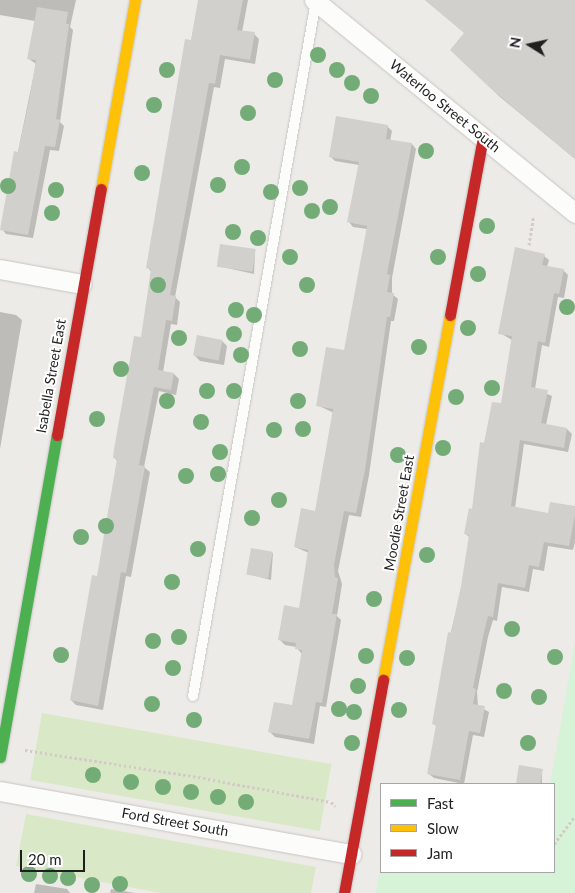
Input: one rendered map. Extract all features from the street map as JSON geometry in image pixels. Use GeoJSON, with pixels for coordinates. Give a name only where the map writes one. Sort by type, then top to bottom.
{"type":"FeatureCollection","features":[{"type":"Feature","properties":{"kind":"street","name":"Isabella Street East"},"geometry":{"type":"LineString","coordinates":[[1,752],[82,284],[135,0]]}},
{"type":"Feature","properties":{"kind":"street","name":"Waterloo Street South"},"geometry":{"type":"LineString","coordinates":[[315,1],[575,213]]}},
{"type":"Feature","properties":{"kind":"street","name":"Moodie Street East"},"geometry":{"type":"LineString","coordinates":[[344,893],[483,138]]}},
{"type":"Feature","properties":{"kind":"street"},"geometry":{"type":"LineString","coordinates":[[0,270],[82,284]]}},
{"type":"Feature","properties":{"kind":"street","name":"Ford Street South"},"geometry":{"type":"LineString","coordinates":[[0,791],[351,854]]}},
{"type":"Feature","properties":{"kind":"lane"},"geometry":{"type":"LineString","coordinates":[[193,696],[315,1]]}},
{"type":"Feature","properties":{"kind":"path"},"geometry":{"type":"LineString","coordinates":[[529,245],[534,215]]}},
{"type":"Feature","properties":{"kind":"path"},"geometry":{"type":"LineString","coordinates":[[1,752],[331,802],[356,826]]}},
{"type":"Feature","properties":{"kind":"path"},"geometry":{"type":"LineString","coordinates":[[555,843],[575,816]]}},
{"type":"Feature","properties":{"kind":"green space"},"geometry":{"type":"Polygon","coordinates":[[[575,643],[575,893],[376,893],[380,870],[380,873],[555,873],[555,783],[550,783],[575,643]]]}},
{"type":"Feature","properties":{"kind":"green space"},"geometry":{"type":"Polygon","coordinates":[[[42,713],[332,764],[320,831],[30,780],[42,713]]]}},
{"type":"Feature","properties":{"kind":"green space"},"geometry":{"type":"Polygon","coordinates":[[[26,814],[316,867],[311,893],[161,893],[16,866],[26,814]]]}},
{"type":"Feature","properties":{"kind":"building"},"geometry":{"type":"Polygon","coordinates":[[[198,0],[243,0],[237,30],[255,32],[250,60],[220,55],[215,84],[209,83],[170,295],[176,296],[172,321],[166,320],[158,370],[174,373],[171,390],[154,387],[139,465],[145,466],[126,573],[121,572],[98,706],[70,700],[92,575],[97,576],[117,459],[113,458],[114,449],[134,336],[141,337],[151,269],[146,268],[185,39],[191,40],[198,0]]]}},
{"type":"Feature","properties":{"kind":"building"},"geometry":{"type":"Polygon","coordinates":[[[425,0],[575,0],[575,159],[489,87],[450,50],[464,33],[425,0]]]}},
{"type":"Feature","properties":{"kind":"building"},"geometry":{"type":"Polygon","coordinates":[[[37,7],[68,12],[66,24],[69,24],[56,119],[60,120],[55,147],[45,146],[28,235],[0,230],[14,151],[18,152],[36,60],[27,59],[37,7]]]}},
{"type":"Feature","properties":{"kind":"building"},"geometry":{"type":"Polygon","coordinates":[[[336,116],[388,125],[386,139],[412,143],[387,274],[390,275],[387,292],[394,293],[390,317],[387,317],[365,470],[356,513],[344,511],[334,565],[335,577],[338,578],[332,614],[337,614],[322,703],[316,702],[309,739],[268,732],[274,702],[292,705],[302,650],[295,649],[296,643],[278,640],[284,605],[299,608],[308,550],[294,547],[301,508],[315,511],[333,409],[316,406],[326,347],[344,350],[367,226],[347,222],[359,162],[329,157],[336,116]]]}},
{"type":"Feature","properties":{"kind":"building"},"geometry":{"type":"Polygon","coordinates":[[[220,244],[256,249],[252,272],[217,267],[220,244]]]}},
{"type":"Feature","properties":{"kind":"building"},"geometry":{"type":"Polygon","coordinates":[[[515,247],[545,254],[542,265],[564,269],[559,294],[554,293],[545,343],[538,341],[531,387],[548,390],[541,423],[567,428],[564,448],[520,440],[511,506],[548,513],[550,502],[575,506],[575,515],[569,546],[544,542],[539,567],[529,565],[525,588],[498,583],[493,617],[488,616],[473,688],[476,689],[473,704],[485,706],[480,733],[469,731],[460,780],[427,774],[436,725],[432,724],[448,632],[451,633],[461,586],[469,535],[464,534],[469,508],[472,509],[480,442],[484,443],[492,402],[501,403],[512,336],[498,334],[515,247]]]}},
{"type":"Feature","properties":{"kind":"building"},"geometry":{"type":"Polygon","coordinates":[[[197,335],[223,340],[219,361],[193,356],[197,335]]]}},
{"type":"Feature","properties":{"kind":"building"},"geometry":{"type":"Polygon","coordinates":[[[251,548],[273,552],[268,578],[246,575],[251,548]]]}},
{"type":"Feature","properties":{"kind":"building"},"geometry":{"type":"Polygon","coordinates":[[[519,765],[543,769],[540,783],[516,783],[519,765]]]}},
{"type":"Feature","properties":{"kind":"traffic: fast"},"geometry":{"type":"LineString","coordinates":[[0,757],[57,435]]}},
{"type":"Feature","properties":{"kind":"traffic: slow"},"geometry":{"type":"LineString","coordinates":[[101,189],[135,0]]}},
{"type":"Feature","properties":{"kind":"traffic: slow"},"geometry":{"type":"LineString","coordinates":[[383,680],[450,315]]}},
{"type":"Feature","properties":{"kind":"traffic: jam"},"geometry":{"type":"LineString","coordinates":[[450,315],[483,137]]}},
{"type":"Feature","properties":{"kind":"traffic: jam"},"geometry":{"type":"LineString","coordinates":[[57,435],[101,189]]}},
{"type":"Feature","properties":{"kind":"traffic: jam"},"geometry":{"type":"LineString","coordinates":[[344,893],[383,680]]}}]}
